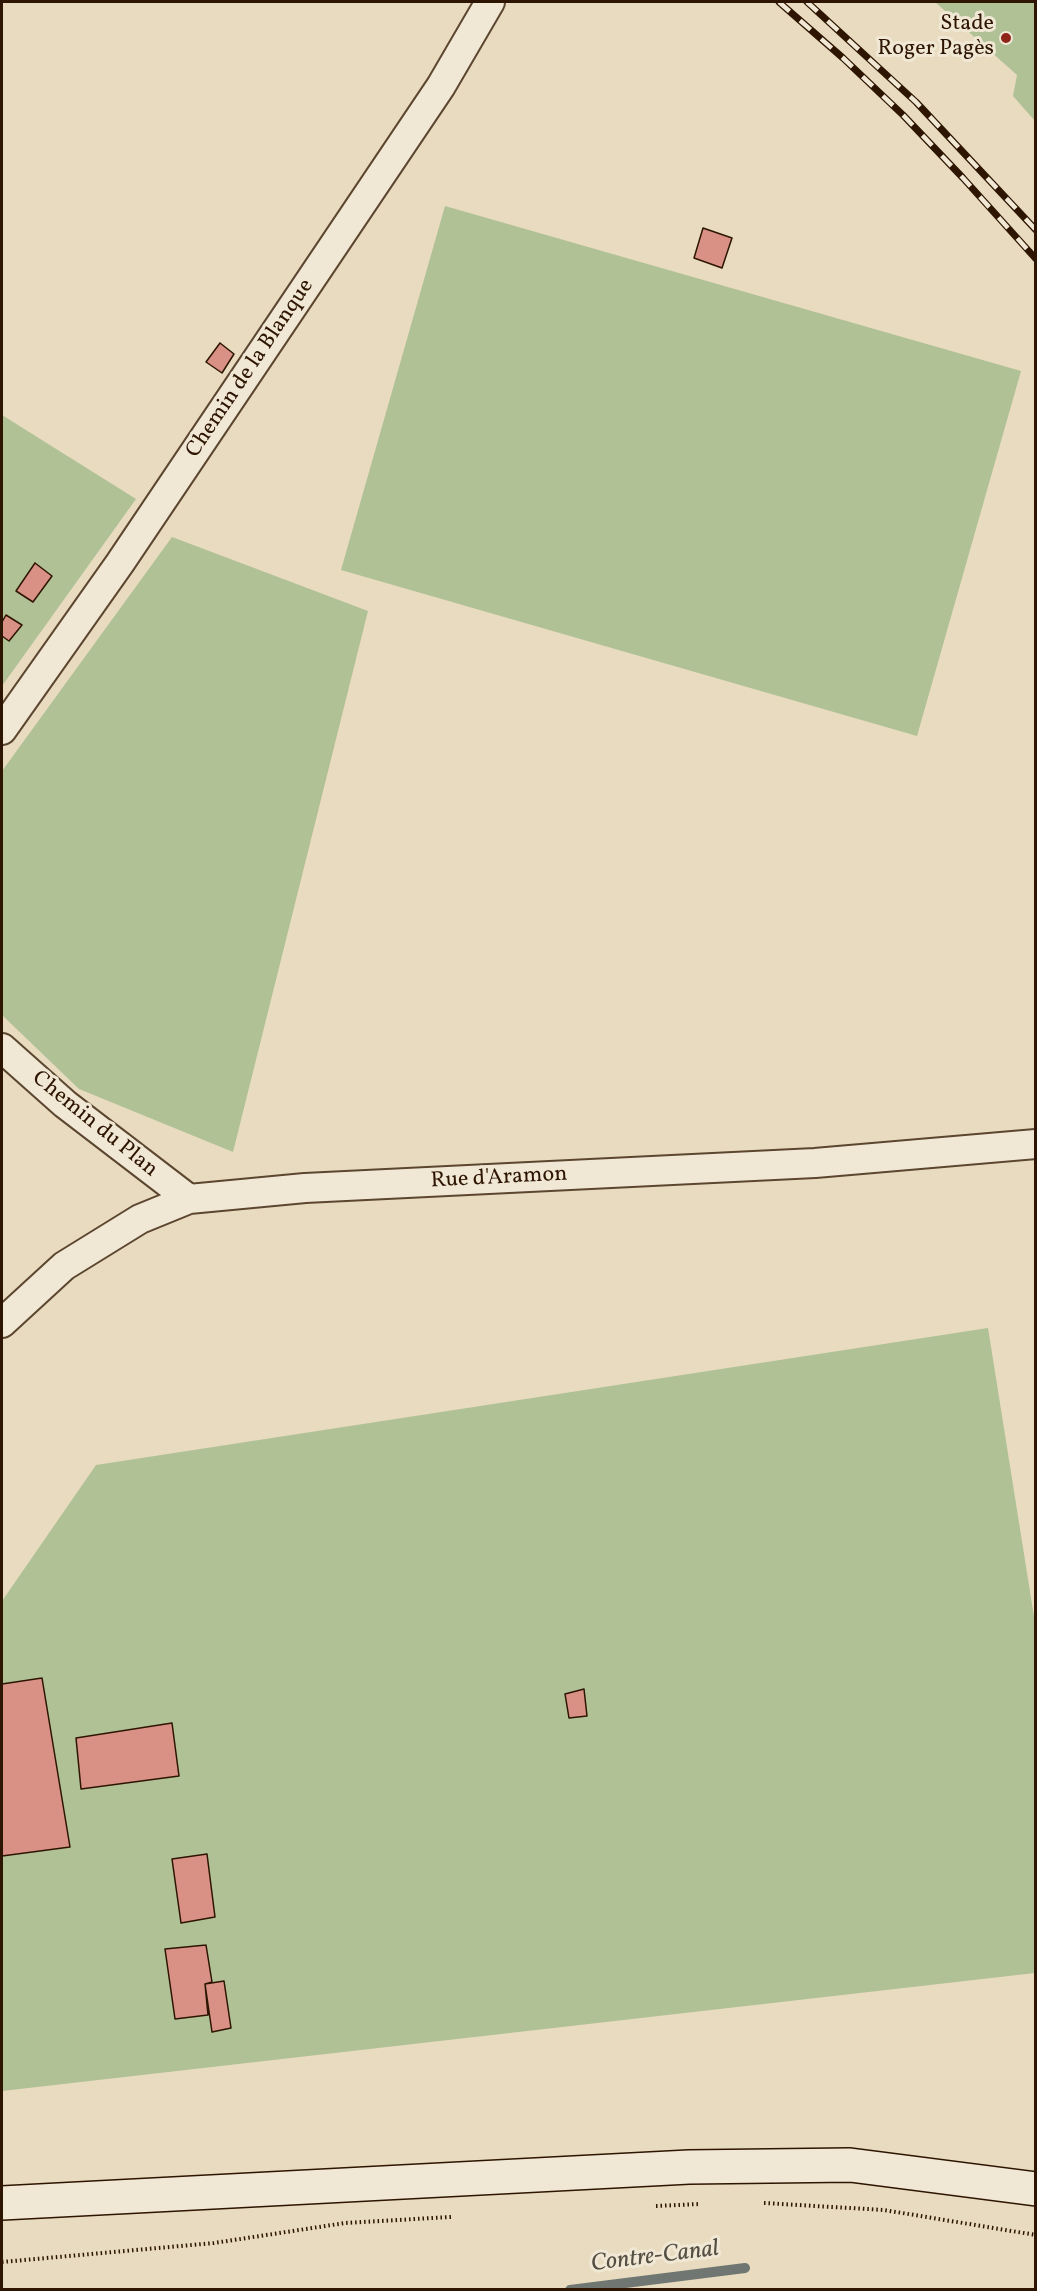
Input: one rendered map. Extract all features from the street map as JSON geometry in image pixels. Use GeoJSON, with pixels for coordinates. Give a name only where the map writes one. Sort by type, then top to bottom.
{"type":"FeatureCollection","features":[{"type":"Feature","properties":{"kind":"main road"},"geometry":{"type":"LineString","coordinates":[[2,2203],[689,2167],[850,2165],[1035,2189]]}},
{"type":"Feature","properties":{"kind":"street","name":"Chemin de la Blanque"},"geometry":{"type":"LineString","coordinates":[[2,730],[120,563],[441,86],[490,2]]}},
{"type":"Feature","properties":{"kind":"street","name":"Chemin du Plan"},"geometry":{"type":"LineString","coordinates":[[2,1048],[65,1104],[189,1199]]}},
{"type":"Feature","properties":{"kind":"street","name":"Rue d'Aramon"},"geometry":{"type":"LineString","coordinates":[[2,1323],[64,1266],[140,1219],[189,1199],[305,1188],[815,1163],[1035,1144]]}},
{"type":"Feature","properties":{"kind":"path"},"geometry":{"type":"LineString","coordinates":[[759,2202],[884,2210],[1035,2235]]}},
{"type":"Feature","properties":{"kind":"path"},"geometry":{"type":"LineString","coordinates":[[652,2206],[711,2203]]}},
{"type":"Feature","properties":{"kind":"path"},"geometry":{"type":"LineString","coordinates":[[2,2262],[214,2242],[345,2223],[462,2216]]}},
{"type":"Feature","properties":{"kind":"green space","name":"Stade Roger Pagès"},"geometry":{"type":"Polygon","coordinates":[[[935,2],[1035,2],[1035,121],[1013,96],[1017,75],[935,2]]]}},
{"type":"Feature","properties":{"kind":"green space"},"geometry":{"type":"Polygon","coordinates":[[[445,206],[1021,371],[917,736],[341,570],[445,206]]]}},
{"type":"Feature","properties":{"kind":"green space"},"geometry":{"type":"Polygon","coordinates":[[[2,415],[136,499],[2,686],[2,415]]]}},
{"type":"Feature","properties":{"kind":"green space"},"geometry":{"type":"Polygon","coordinates":[[[172,537],[368,611],[233,1152],[79,1089],[2,1015],[2,771],[172,537]]]}},
{"type":"Feature","properties":{"kind":"green space"},"geometry":{"type":"Polygon","coordinates":[[[988,1328],[1035,1623],[1035,1973],[2,2091],[2,1601],[96,1465],[988,1328]]]}},
{"type":"Feature","properties":{"kind":"building"},"geometry":{"type":"Polygon","coordinates":[[[703,228],[732,238],[722,268],[694,258],[703,228]]]}},
{"type":"Feature","properties":{"kind":"building"},"geometry":{"type":"Polygon","coordinates":[[[220,343],[234,354],[222,373],[206,362],[220,343]]]}},
{"type":"Feature","properties":{"kind":"building"},"geometry":{"type":"Polygon","coordinates":[[[35,563],[52,576],[33,602],[16,591],[35,563]]]}},
{"type":"Feature","properties":{"kind":"building"},"geometry":{"type":"Polygon","coordinates":[[[6,615],[22,625],[9,641],[2,636],[2,622],[6,615]]]}},
{"type":"Feature","properties":{"kind":"building"},"geometry":{"type":"Polygon","coordinates":[[[42,1678],[70,1847],[2,1856],[2,1684],[42,1678]]]}},
{"type":"Feature","properties":{"kind":"building"},"geometry":{"type":"Polygon","coordinates":[[[584,1689],[587,1716],[569,1718],[565,1694],[584,1689]]]}},
{"type":"Feature","properties":{"kind":"building"},"geometry":{"type":"Polygon","coordinates":[[[172,1723],[179,1776],[81,1789],[76,1738],[172,1723]]]}},
{"type":"Feature","properties":{"kind":"building"},"geometry":{"type":"Polygon","coordinates":[[[207,1854],[215,1917],[181,1923],[172,1859],[207,1854]]]}},
{"type":"Feature","properties":{"kind":"building"},"geometry":{"type":"Polygon","coordinates":[[[206,1945],[212,1982],[205,1984],[208,2015],[175,2019],[165,1949],[206,1945]]]}},
{"type":"Feature","properties":{"kind":"building"},"geometry":{"type":"Polygon","coordinates":[[[224,1981],[231,2028],[212,2032],[205,1984],[224,1981]]]}},
{"type":"Feature","properties":{"kind":"waterway","name":"Contre-Canal"},"geometry":{"type":"LineString","coordinates":[[570,2290],[745,2268]]}},
{"type":"Feature","properties":{"kind":"railway"},"geometry":{"type":"LineString","coordinates":[[779,2],[903,115],[1036,259]]}},
{"type":"Feature","properties":{"kind":"railway"},"geometry":{"type":"LineString","coordinates":[[807,2],[916,102],[1036,230]]}},
{"type":"Feature","properties":{"kind":"place","name":"Stade Roger Pagès"},"geometry":{"type":"Point","coordinates":[1006,38]}}]}
